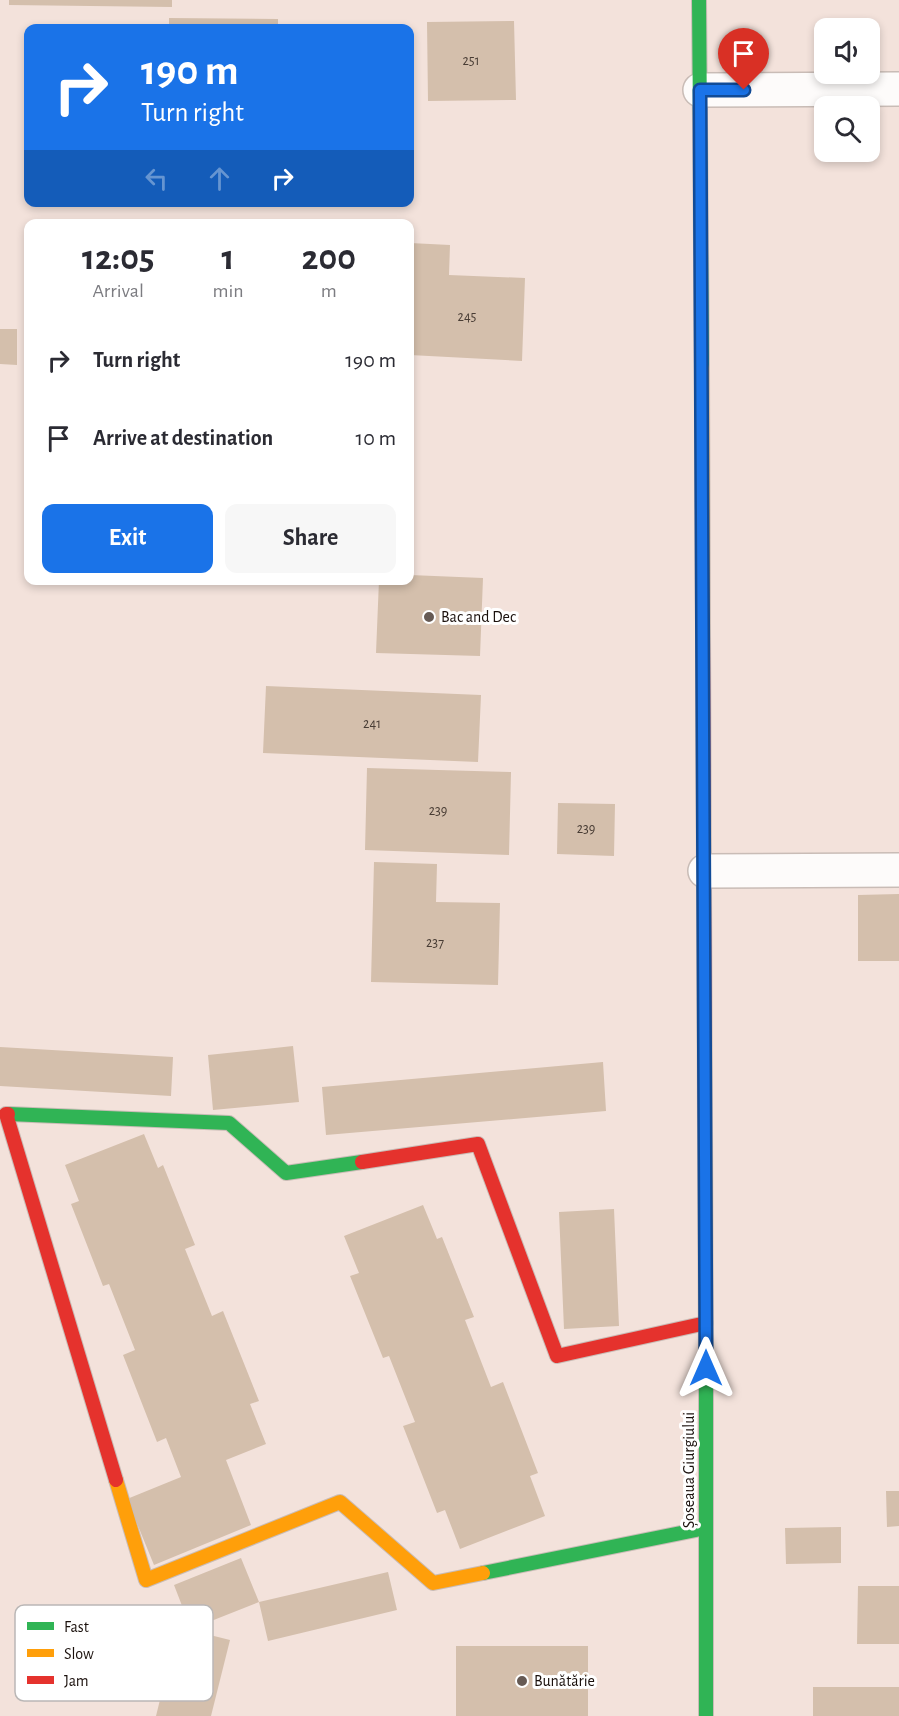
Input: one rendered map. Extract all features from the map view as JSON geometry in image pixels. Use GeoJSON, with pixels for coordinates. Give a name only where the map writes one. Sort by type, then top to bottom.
{"type":"FeatureCollection","features":[{"type":"Feature","properties":{"kind":"street","name":"Șoseaua Giurgiului"},"geometry":{"type":"LineString","coordinates":[[699,0],[705,871],[706,1716]]}},
{"type":"Feature","properties":{"kind":"street"},"geometry":{"type":"LineString","coordinates":[[700,90],[899,89]]}},
{"type":"Feature","properties":{"kind":"street"},"geometry":{"type":"LineString","coordinates":[[705,871],[899,870]]}},
{"type":"Feature","properties":{"kind":"street"},"geometry":{"type":"LineString","coordinates":[[706,1323],[557,1356],[478,1144],[286,1173],[229,1123],[6,1114],[146,1580],[340,1502],[433,1583],[706,1528]]}},
{"type":"Feature","properties":{"kind":"building"},"geometry":{"type":"Polygon","coordinates":[[[9,0],[172,0],[172,7],[9,5],[9,0]]]}},
{"type":"Feature","properties":{"kind":"building"},"geometry":{"type":"Polygon","coordinates":[[[169,18],[278,19],[278,24],[169,24],[169,18]]]}},
{"type":"Feature","properties":{"kind":"building"},"geometry":{"type":"Polygon","coordinates":[[[514,21],[516,100],[428,101],[427,22],[514,21]]]}},
{"type":"Feature","properties":{"kind":"building"},"geometry":{"type":"Polygon","coordinates":[[[414,243],[450,245],[449,275],[525,278],[522,361],[414,355],[414,243]]]}},
{"type":"Feature","properties":{"kind":"building"},"geometry":{"type":"Polygon","coordinates":[[[0,329],[17,329],[17,365],[0,364],[0,329]]]}},
{"type":"Feature","properties":{"kind":"building","name":"Bac and Dec"},"geometry":{"type":"Polygon","coordinates":[[[414,575],[483,578],[480,656],[376,653],[379,585],[414,585],[414,575]]]}},
{"type":"Feature","properties":{"kind":"building"},"geometry":{"type":"Polygon","coordinates":[[[266,686],[481,695],[478,762],[263,753],[266,686]]]}},
{"type":"Feature","properties":{"kind":"building"},"geometry":{"type":"Polygon","coordinates":[[[367,768],[511,772],[509,855],[365,850],[367,768]]]}},
{"type":"Feature","properties":{"kind":"building"},"geometry":{"type":"Polygon","coordinates":[[[558,803],[615,804],[614,856],[557,854],[558,803]]]}},
{"type":"Feature","properties":{"kind":"building"},"geometry":{"type":"Polygon","coordinates":[[[374,862],[437,864],[436,902],[500,903],[498,985],[371,982],[374,862]]]}},
{"type":"Feature","properties":{"kind":"building"},"geometry":{"type":"Polygon","coordinates":[[[899,894],[899,961],[858,961],[858,895],[899,894]]]}},
{"type":"Feature","properties":{"kind":"building"},"geometry":{"type":"Polygon","coordinates":[[[293,1046],[299,1102],[213,1110],[208,1055],[293,1046]]]}},
{"type":"Feature","properties":{"kind":"building"},"geometry":{"type":"Polygon","coordinates":[[[0,1047],[173,1057],[171,1096],[0,1086],[0,1047]]]}},
{"type":"Feature","properties":{"kind":"building"},"geometry":{"type":"Polygon","coordinates":[[[603,1062],[606,1111],[326,1135],[322,1087],[603,1062]]]}},
{"type":"Feature","properties":{"kind":"building"},"geometry":{"type":"Polygon","coordinates":[[[144,1134],[158,1168],[163,1165],[195,1245],[185,1249],[212,1316],[223,1311],[259,1401],[250,1404],[266,1444],[226,1460],[251,1525],[154,1565],[127,1499],[181,1477],[166,1438],[157,1442],[123,1355],[135,1350],[109,1284],[103,1286],[71,1204],[79,1201],[65,1165],[144,1134]]]}},
{"type":"Feature","properties":{"kind":"building"},"geometry":{"type":"Polygon","coordinates":[[[423,1205],[437,1239],[442,1237],[474,1317],[465,1320],[491,1387],[503,1382],[538,1473],[530,1476],[545,1516],[460,1549],[445,1510],[437,1513],[403,1426],[415,1422],[389,1356],[383,1358],[350,1276],[359,1273],[344,1236],[423,1205]]]}},
{"type":"Feature","properties":{"kind":"building"},"geometry":{"type":"Polygon","coordinates":[[[614,1209],[619,1326],[564,1329],[559,1212],[614,1209]]]}},
{"type":"Feature","properties":{"kind":"building"},"geometry":{"type":"Polygon","coordinates":[[[886,1491],[899,1491],[899,1526],[887,1527],[886,1491]]]}},
{"type":"Feature","properties":{"kind":"building"},"geometry":{"type":"Polygon","coordinates":[[[841,1527],[841,1563],[786,1564],[785,1528],[841,1527]]]}},
{"type":"Feature","properties":{"kind":"building"},"geometry":{"type":"Polygon","coordinates":[[[241,1558],[259,1602],[213,1620],[213,1605],[182,1605],[174,1585],[241,1558]]]}},
{"type":"Feature","properties":{"kind":"building"},"geometry":{"type":"Polygon","coordinates":[[[388,1572],[397,1610],[268,1641],[259,1602],[388,1572]]]}},
{"type":"Feature","properties":{"kind":"building"},"geometry":{"type":"Polygon","coordinates":[[[858,1586],[899,1586],[899,1644],[857,1644],[858,1586]]]}},
{"type":"Feature","properties":{"kind":"building"},"geometry":{"type":"Polygon","coordinates":[[[213,1636],[230,1640],[211,1716],[156,1716],[160,1701],[213,1701],[213,1636]]]}},
{"type":"Feature","properties":{"kind":"building","name":"Bunătărie"},"geometry":{"type":"Polygon","coordinates":[[[456,1646],[588,1646],[588,1716],[456,1716],[456,1646]]]}},
{"type":"Feature","properties":{"kind":"building"},"geometry":{"type":"Polygon","coordinates":[[[813,1687],[899,1687],[899,1716],[813,1716],[813,1687]]]}},
{"type":"Feature","properties":{"kind":"traffic: fast"},"geometry":{"type":"LineString","coordinates":[[699,0],[702,368]]}},
{"type":"Feature","properties":{"kind":"traffic: fast"},"geometry":{"type":"LineString","coordinates":[[8,1114],[229,1123],[286,1173],[362,1162]]}},
{"type":"Feature","properties":{"kind":"traffic: fast"},"geometry":{"type":"LineString","coordinates":[[706,1364],[706,1716]]}},
{"type":"Feature","properties":{"kind":"traffic: fast"},"geometry":{"type":"LineString","coordinates":[[483,1573],[706,1528]]}},
{"type":"Feature","properties":{"kind":"traffic: slow"},"geometry":{"type":"LineString","coordinates":[[702,368],[703,634]]}},
{"type":"Feature","properties":{"kind":"traffic: slow"},"geometry":{"type":"LineString","coordinates":[[705,1129],[706,1364]]}},
{"type":"Feature","properties":{"kind":"traffic: slow"},"geometry":{"type":"LineString","coordinates":[[116,1480],[146,1580],[340,1502],[433,1583],[483,1573]]}},
{"type":"Feature","properties":{"kind":"traffic: jam"},"geometry":{"type":"LineString","coordinates":[[703,634],[705,1129]]}},
{"type":"Feature","properties":{"kind":"traffic: jam"},"geometry":{"type":"LineString","coordinates":[[8,1114],[6,1114],[116,1480]]}},
{"type":"Feature","properties":{"kind":"traffic: jam"},"geometry":{"type":"LineString","coordinates":[[362,1162],[478,1144],[557,1356],[706,1323]]}},
{"type":"Feature","properties":{"kind":"place","name":"Bac and Dec"},"geometry":{"type":"Point","coordinates":[429,617]}},
{"type":"Feature","properties":{"kind":"place","name":"Bunătărie"},"geometry":{"type":"Point","coordinates":[522,1681]}},
{"type":"Feature","properties":{"kind":"route"},"geometry":{"type":"LineString","coordinates":[[706,1368],[700,90],[744,90]]}}]}
